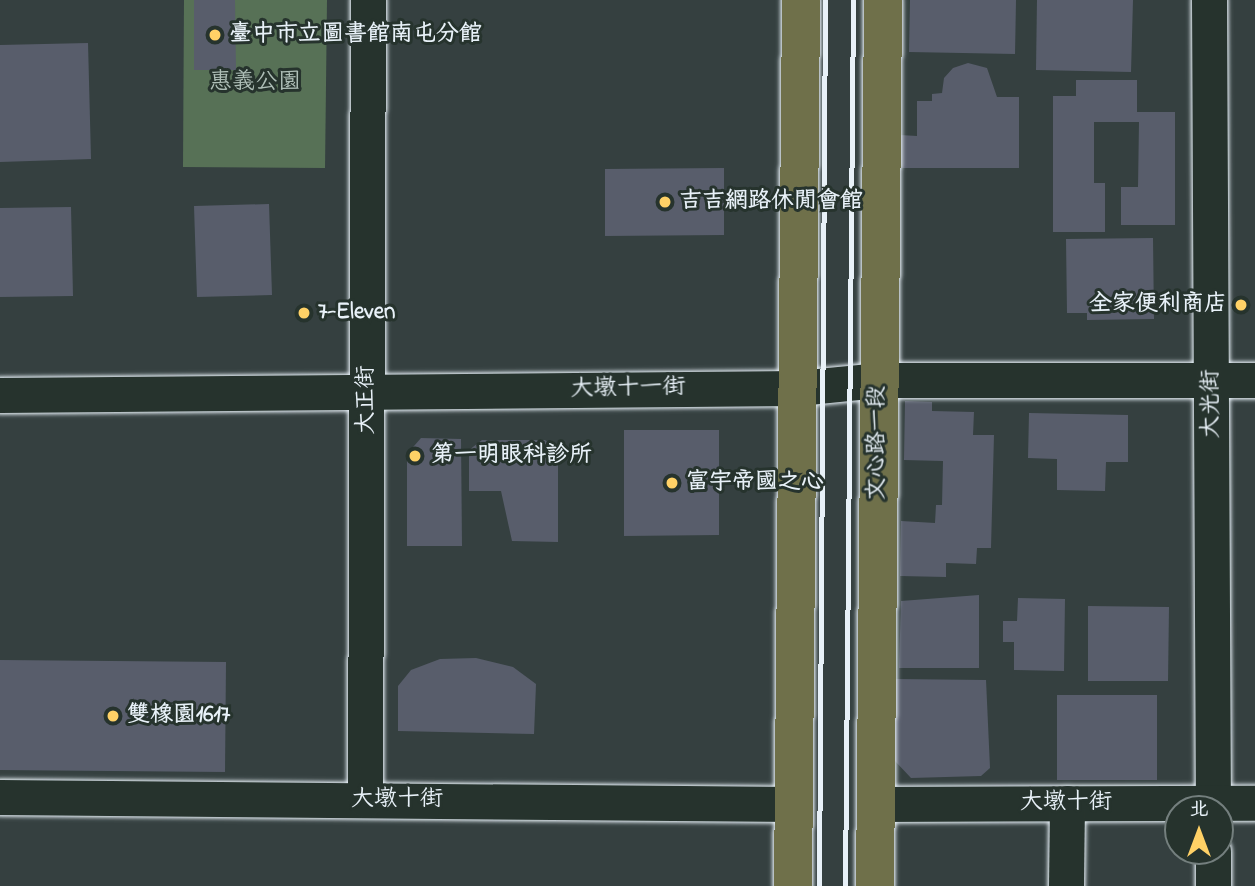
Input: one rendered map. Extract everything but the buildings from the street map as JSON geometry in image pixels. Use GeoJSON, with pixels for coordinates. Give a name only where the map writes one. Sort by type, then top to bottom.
{"type":"FeatureCollection","features":[{"type":"Feature","properties":{"kind":"main road"},"geometry":{"type":"LineString","coordinates":[[793,886],[801,0]]}},
{"type":"Feature","properties":{"kind":"main road","name":"文心路一段"},"geometry":{"type":"LineString","coordinates":[[875,886],[883,0]]}},
{"type":"Feature","properties":{"kind":"street","name":"大正街"},"geometry":{"type":"LineString","coordinates":[[365,800],[368,0]]}},
{"type":"Feature","properties":{"kind":"street","name":"大光街"},"geometry":{"type":"LineString","coordinates":[[1209,0],[1213,795]]}},
{"type":"Feature","properties":{"kind":"street","name":"大墩十一街"},"geometry":{"type":"LineString","coordinates":[[0,395],[798,387],[878,380],[1255,380]]}},
{"type":"Feature","properties":{"kind":"street","name":"大墩十街"},"geometry":{"type":"LineString","coordinates":[[0,797],[794,804]]}},
{"type":"Feature","properties":{"kind":"street"},"geometry":{"type":"LineString","coordinates":[[1066,886],[1067,803]]}},
{"type":"Feature","properties":{"kind":"street","name":"大墩十街"},"geometry":{"type":"LineString","coordinates":[[1234,804],[1255,803]]}},
{"type":"Feature","properties":{"kind":"street","name":"大墩十街"},"geometry":{"type":"LineString","coordinates":[[876,804],[1164,805]]}},
{"type":"Feature","properties":{"kind":"street"},"geometry":{"type":"LineString","coordinates":[[1213,865],[1213,886]]}},
{"type":"Feature","properties":{"kind":"green space","name":"惠義公園"},"geometry":{"type":"Polygon","coordinates":[[[184,0],[327,0],[325,168],[183,167],[184,0]]]}},
{"type":"Feature","properties":{"kind":"railway"},"geometry":{"type":"LineString","coordinates":[[819,886],[825,0]]}},
{"type":"Feature","properties":{"kind":"railway"},"geometry":{"type":"LineString","coordinates":[[845,886],[853,0]]}},
{"type":"Feature","properties":{"kind":"place","name":"臺中市立圖書館南屯分館"},"geometry":{"type":"Point","coordinates":[215,35]}},
{"type":"Feature","properties":{"kind":"place","name":"吉吉網路休閒會館"},"geometry":{"type":"Point","coordinates":[665,202]}},
{"type":"Feature","properties":{"kind":"place","name":"全家便利商店"},"geometry":{"type":"Point","coordinates":[1241,305]}},
{"type":"Feature","properties":{"kind":"place","name":"7-Eleven"},"geometry":{"type":"Point","coordinates":[304,313]}},
{"type":"Feature","properties":{"kind":"place","name":"第一明眼科診所"},"geometry":{"type":"Point","coordinates":[415,456]}},
{"type":"Feature","properties":{"kind":"place","name":"富宇帝國之心"},"geometry":{"type":"Point","coordinates":[672,483]}},
{"type":"Feature","properties":{"kind":"place","name":"雙橡園1617"},"geometry":{"type":"Point","coordinates":[113,716]}}]}
